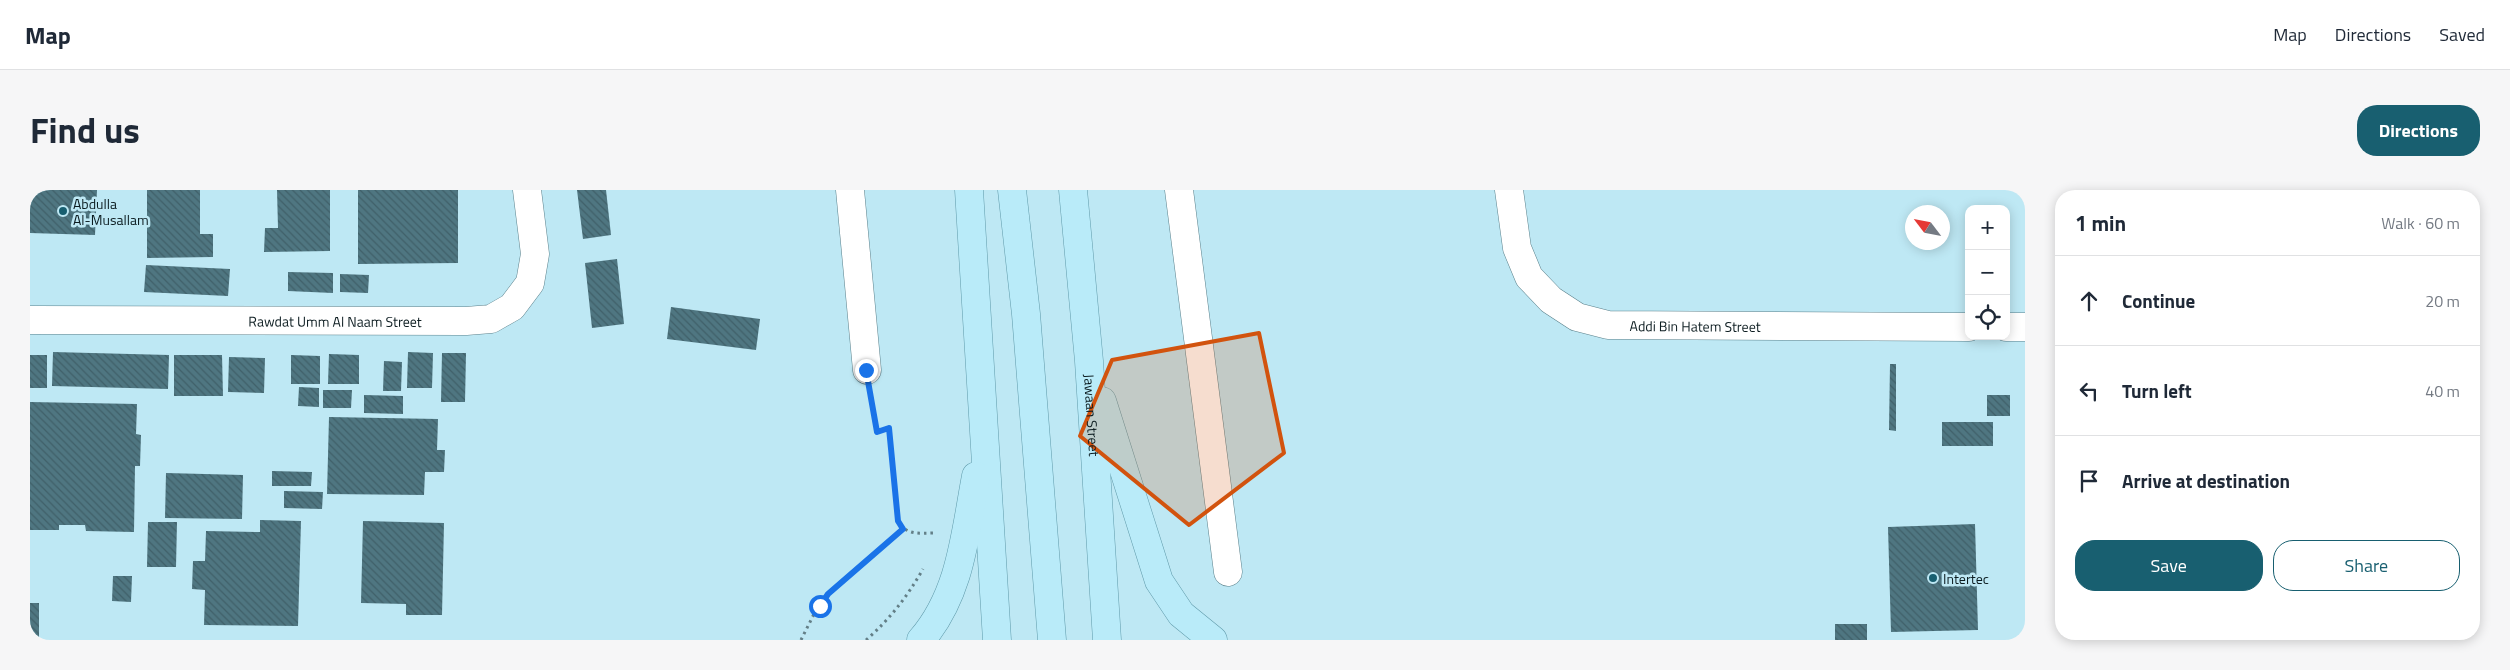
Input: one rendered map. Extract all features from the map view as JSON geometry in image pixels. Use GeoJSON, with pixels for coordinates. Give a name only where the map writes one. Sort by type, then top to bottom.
{"type":"FeatureCollection","features":[{"type":"Feature","properties":{"kind":"main road"},"geometry":{"type":"LineString","coordinates":[[969,190],[983,440],[997,640]]}},
{"type":"Feature","properties":{"kind":"main road"},"geometry":{"type":"LineString","coordinates":[[1012,190],[1026,314],[1052,640]]}},
{"type":"Feature","properties":{"kind":"main road","name":"Jawaan Street"},"geometry":{"type":"LineString","coordinates":[[1073,190],[1089,361],[1107,640]]}},
{"type":"Feature","properties":{"kind":"main road"},"geometry":{"type":"LineString","coordinates":[[1089,361],[1160,581],[1181,614],[1214,640]]}},
{"type":"Feature","properties":{"kind":"main road"},"geometry":{"type":"LineString","coordinates":[[921,640],[934,624],[952,590],[962,555],[983,440]]}},
{"type":"Feature","properties":{"kind":"main road"},"geometry":{"type":"LineString","coordinates":[[1095,640],[1105,609]]}},
{"type":"Feature","properties":{"kind":"street","name":"Rawdat Umm Al Naam Street"},"geometry":{"type":"LineString","coordinates":[[30,320],[466,321],[491,319],[512,308],[530,283],[535,254],[527,190]]}},
{"type":"Feature","properties":{"kind":"street"},"geometry":{"type":"LineString","coordinates":[[850,190],[866,370]]}},
{"type":"Feature","properties":{"kind":"street"},"geometry":{"type":"LineString","coordinates":[[1179,190],[1228,572]]}},
{"type":"Feature","properties":{"kind":"street","name":"Addi Bin Hatem Street"},"geometry":{"type":"LineString","coordinates":[[1509,190],[1517,248],[1530,277],[1551,300],[1577,317],[1608,325],[1965,327]]}},
{"type":"Feature","properties":{"kind":"street"},"geometry":{"type":"LineString","coordinates":[[2010,327],[2025,327]]}},
{"type":"Feature","properties":{"kind":"path"},"geometry":{"type":"LineString","coordinates":[[866,370],[877,432],[889,428],[898,521],[903,529],[914,534],[936,533],[933,542]]}},
{"type":"Feature","properties":{"kind":"path"},"geometry":{"type":"LineString","coordinates":[[801,640],[814,614],[828,594],[903,529]]}},
{"type":"Feature","properties":{"kind":"path"},"geometry":{"type":"LineString","coordinates":[[866,640],[888,621],[924,568]]}},
{"type":"Feature","properties":{"kind":"highlighted area"},"geometry":{"type":"Polygon","coordinates":[[[1259,333],[1284,453],[1189,525],[1080,436],[1112,360],[1259,333]]]}},
{"type":"Feature","properties":{"kind":"building","name":"Abdulla Al-Musallam"},"geometry":{"type":"Polygon","coordinates":[[[30,190],[97,190],[95,235],[30,233],[30,190]]]}},
{"type":"Feature","properties":{"kind":"building"},"geometry":{"type":"Polygon","coordinates":[[[147,190],[200,190],[200,234],[213,234],[213,257],[147,258],[147,190]]]}},
{"type":"Feature","properties":{"kind":"building"},"geometry":{"type":"Polygon","coordinates":[[[277,190],[330,190],[330,251],[264,252],[265,228],[278,228],[277,190]]]}},
{"type":"Feature","properties":{"kind":"building"},"geometry":{"type":"Polygon","coordinates":[[[358,190],[458,190],[458,263],[358,264],[358,190]]]}},
{"type":"Feature","properties":{"kind":"building"},"geometry":{"type":"Polygon","coordinates":[[[577,190],[606,190],[611,235],[583,239],[577,190]]]}},
{"type":"Feature","properties":{"kind":"building"},"geometry":{"type":"Polygon","coordinates":[[[617,259],[624,324],[592,328],[585,263],[617,259]]]}},
{"type":"Feature","properties":{"kind":"building"},"geometry":{"type":"Polygon","coordinates":[[[146,265],[230,269],[228,296],[144,292],[146,265]]]}},
{"type":"Feature","properties":{"kind":"building"},"geometry":{"type":"Polygon","coordinates":[[[288,272],[333,273],[333,293],[288,291],[288,272]]]}},
{"type":"Feature","properties":{"kind":"building"},"geometry":{"type":"Polygon","coordinates":[[[340,274],[369,275],[368,293],[340,292],[340,274]]]}},
{"type":"Feature","properties":{"kind":"building"},"geometry":{"type":"Polygon","coordinates":[[[671,307],[760,319],[756,350],[667,339],[671,307]]]}},
{"type":"Feature","properties":{"kind":"building"},"geometry":{"type":"Polygon","coordinates":[[[53,352],[169,355],[168,389],[52,386],[53,352]]]}},
{"type":"Feature","properties":{"kind":"building"},"geometry":{"type":"Polygon","coordinates":[[[408,352],[433,353],[432,388],[407,388],[408,352]]]}},
{"type":"Feature","properties":{"kind":"building"},"geometry":{"type":"Polygon","coordinates":[[[442,353],[466,353],[465,402],[441,402],[442,353]]]}},
{"type":"Feature","properties":{"kind":"building"},"geometry":{"type":"Polygon","coordinates":[[[329,354],[359,355],[359,384],[328,384],[329,354]]]}},
{"type":"Feature","properties":{"kind":"building"},"geometry":{"type":"Polygon","coordinates":[[[30,355],[47,355],[47,388],[30,388],[30,355]]]}},
{"type":"Feature","properties":{"kind":"building"},"geometry":{"type":"Polygon","coordinates":[[[174,355],[222,355],[223,396],[174,396],[174,355]]]}},
{"type":"Feature","properties":{"kind":"building"},"geometry":{"type":"Polygon","coordinates":[[[291,355],[320,356],[320,384],[291,384],[291,355]]]}},
{"type":"Feature","properties":{"kind":"building"},"geometry":{"type":"Polygon","coordinates":[[[229,357],[265,358],[264,393],[228,392],[229,357]]]}},
{"type":"Feature","properties":{"kind":"building"},"geometry":{"type":"Polygon","coordinates":[[[384,361],[402,362],[401,391],[383,391],[384,361]]]}},
{"type":"Feature","properties":{"kind":"building"},"geometry":{"type":"Polygon","coordinates":[[[1890,364],[1896,364],[1896,431],[1889,430],[1890,364]]]}},
{"type":"Feature","properties":{"kind":"building"},"geometry":{"type":"Polygon","coordinates":[[[299,387],[319,388],[319,407],[298,406],[299,387]]]}},
{"type":"Feature","properties":{"kind":"building"},"geometry":{"type":"Polygon","coordinates":[[[323,390],[352,390],[351,408],[323,408],[323,390]]]}},
{"type":"Feature","properties":{"kind":"building"},"geometry":{"type":"Polygon","coordinates":[[[364,395],[403,396],[403,414],[364,413],[364,395]]]}},
{"type":"Feature","properties":{"kind":"building"},"geometry":{"type":"Polygon","coordinates":[[[1987,395],[2010,395],[2010,416],[1987,416],[1987,395]]]}},
{"type":"Feature","properties":{"kind":"building"},"geometry":{"type":"Polygon","coordinates":[[[30,402],[137,404],[136,434],[141,435],[140,466],[135,466],[134,532],[86,531],[85,525],[59,525],[59,530],[30,530],[30,402]]]}},
{"type":"Feature","properties":{"kind":"building"},"geometry":{"type":"Polygon","coordinates":[[[329,417],[438,419],[437,450],[445,450],[444,472],[425,472],[424,495],[327,494],[329,417]]]}},
{"type":"Feature","properties":{"kind":"building"},"geometry":{"type":"Polygon","coordinates":[[[1942,422],[1993,422],[1993,446],[1942,446],[1942,422]]]}},
{"type":"Feature","properties":{"kind":"building"},"geometry":{"type":"Polygon","coordinates":[[[272,471],[312,472],[311,486],[272,486],[272,471]]]}},
{"type":"Feature","properties":{"kind":"building"},"geometry":{"type":"Polygon","coordinates":[[[166,473],[243,475],[242,519],[165,518],[166,473]]]}},
{"type":"Feature","properties":{"kind":"building"},"geometry":{"type":"Polygon","coordinates":[[[284,491],[323,492],[322,509],[284,508],[284,491]]]}},
{"type":"Feature","properties":{"kind":"building"},"geometry":{"type":"Polygon","coordinates":[[[260,520],[301,521],[298,626],[204,625],[205,590],[192,589],[193,561],[205,561],[206,531],[260,532],[260,520]]]}},
{"type":"Feature","properties":{"kind":"building"},"geometry":{"type":"Polygon","coordinates":[[[363,521],[444,523],[442,615],[406,615],[406,604],[361,603],[363,521]]]}},
{"type":"Feature","properties":{"kind":"building"},"geometry":{"type":"Polygon","coordinates":[[[148,522],[177,522],[176,567],[147,567],[148,522]]]}},
{"type":"Feature","properties":{"kind":"building","name":"Intertec"},"geometry":{"type":"Polygon","coordinates":[[[1975,524],[1978,630],[1891,632],[1888,527],[1975,524]]]}},
{"type":"Feature","properties":{"kind":"building"},"geometry":{"type":"Polygon","coordinates":[[[113,576],[132,576],[131,602],[112,601],[113,576]]]}},
{"type":"Feature","properties":{"kind":"building"},"geometry":{"type":"Polygon","coordinates":[[[30,603],[39,603],[39,640],[30,640],[30,603]]]}},
{"type":"Feature","properties":{"kind":"building"},"geometry":{"type":"Polygon","coordinates":[[[1835,624],[1867,624],[1867,640],[1835,640],[1835,624]]]}},
{"type":"Feature","properties":{"kind":"place","name":"Abdulla Al-Musallam"},"geometry":{"type":"Point","coordinates":[63,211]}},
{"type":"Feature","properties":{"kind":"place","name":"Intertec"},"geometry":{"type":"Point","coordinates":[1933,578]}},
{"type":"Feature","properties":{"kind":"route"},"geometry":{"type":"LineString","coordinates":[[820,606],[828,594],[903,529],[898,521],[889,428],[877,432],[866,370]]}}]}
